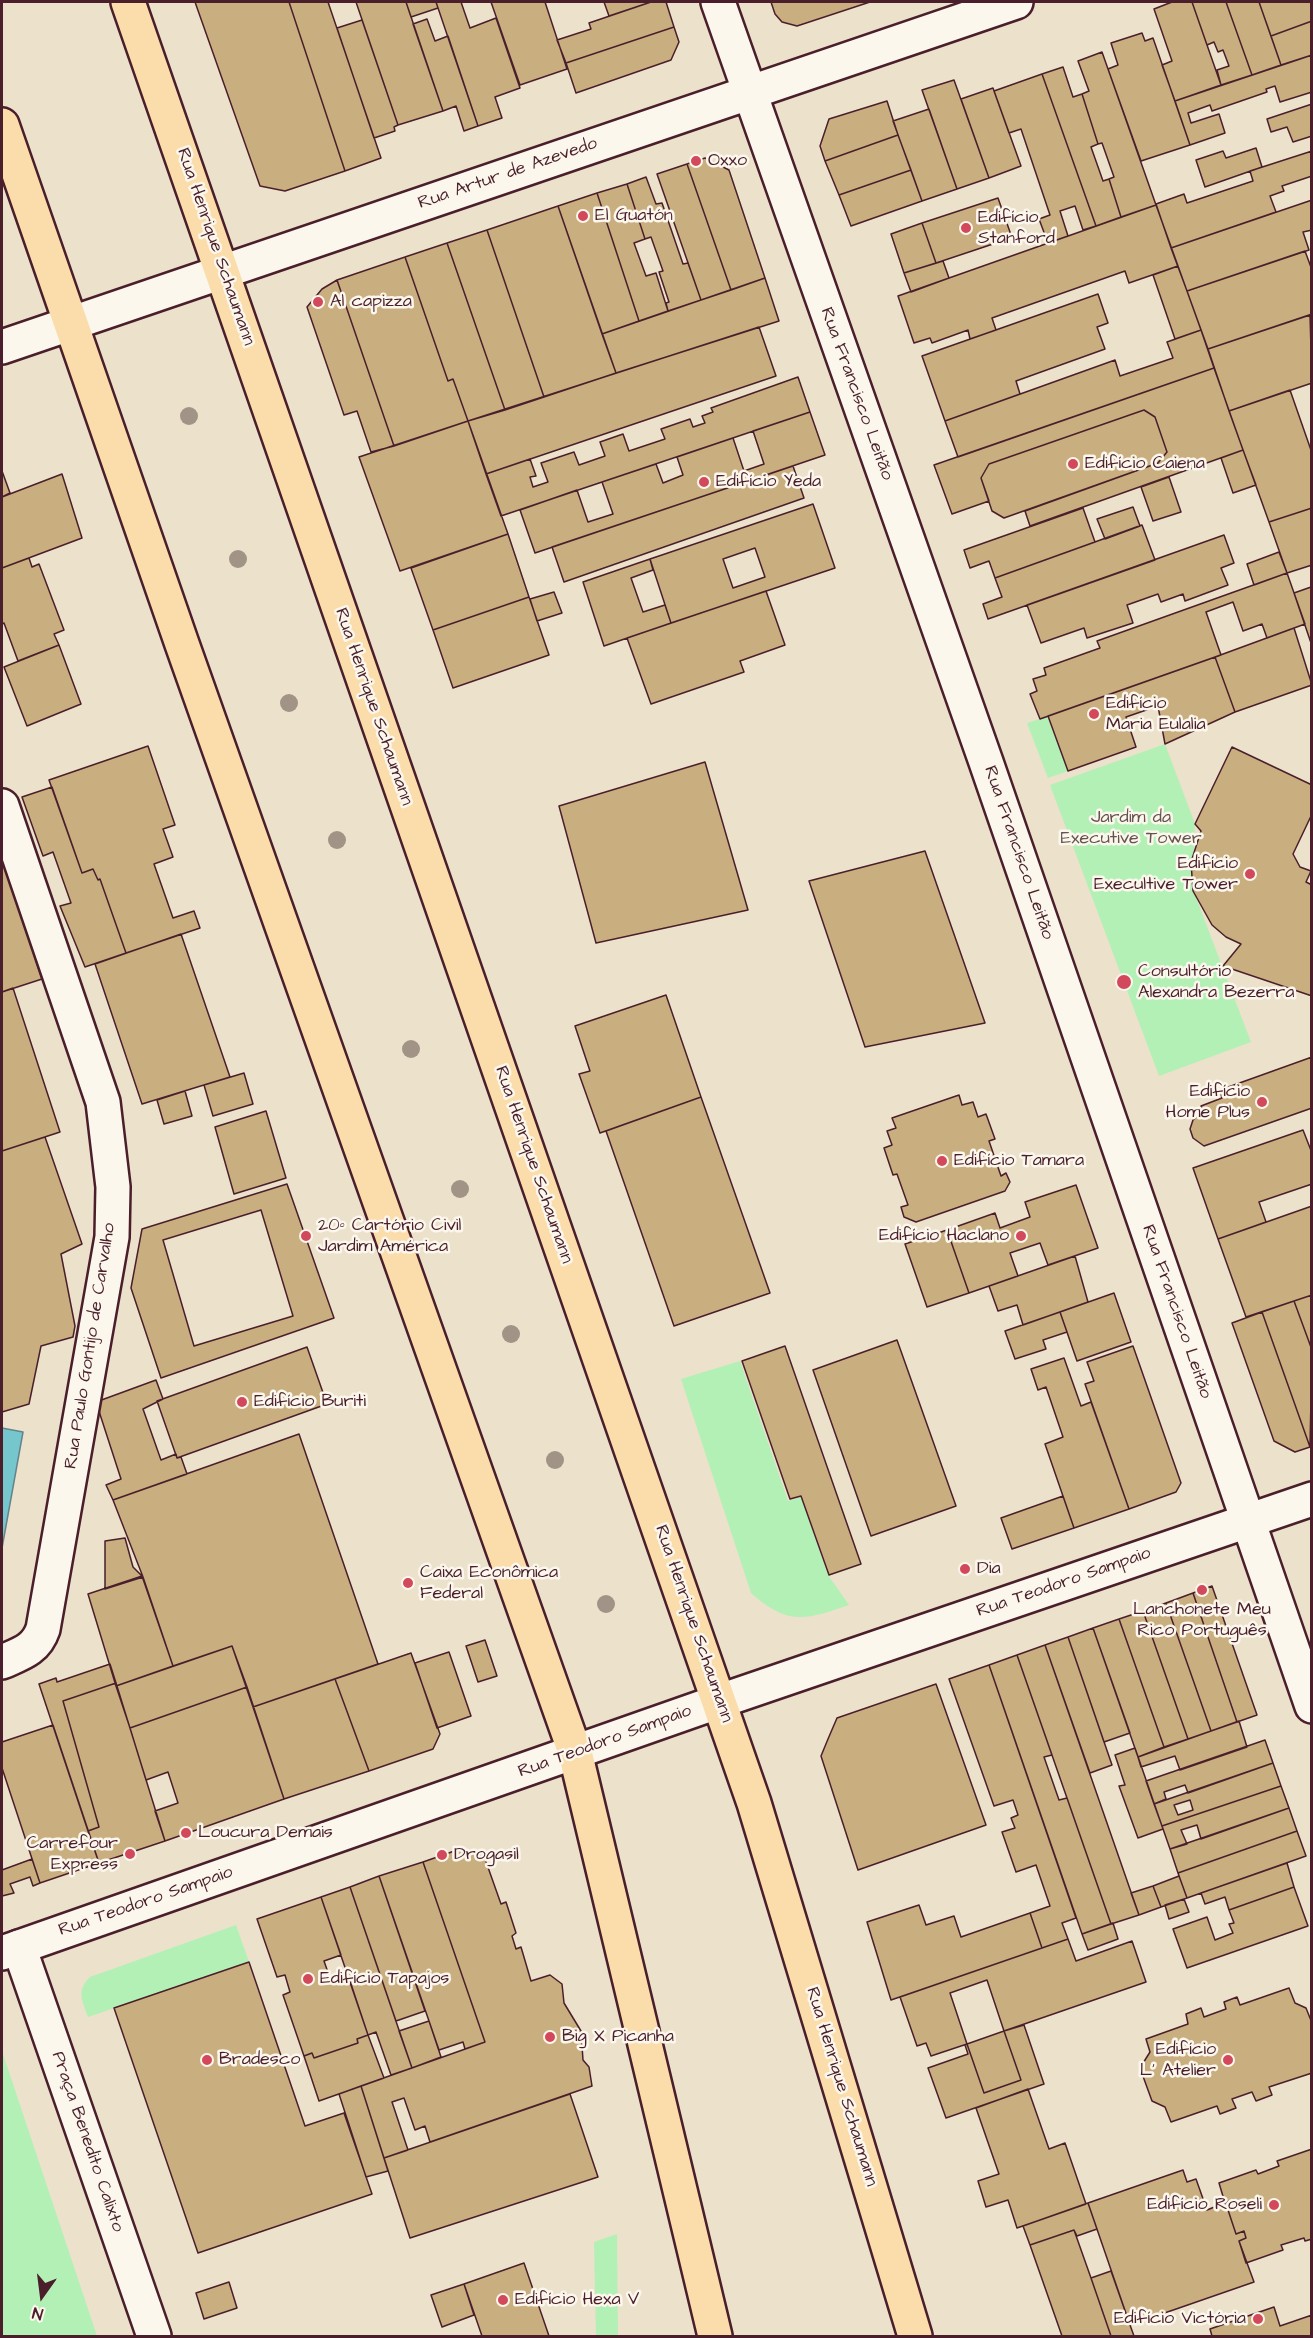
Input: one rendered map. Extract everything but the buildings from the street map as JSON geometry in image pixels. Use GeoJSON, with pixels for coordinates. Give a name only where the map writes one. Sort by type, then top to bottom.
{"type":"FeatureCollection","features":[{"type":"Feature","properties":{"kind":"main road","name":"Rua Henrique Schaumann"},"geometry":{"type":"LineString","coordinates":[[128,2],[224,271],[409,814],[720,1701],[765,1837],[915,2337]]}},
{"type":"Feature","properties":{"kind":"main road"},"geometry":{"type":"LineString","coordinates":[[2,126],[575,1752],[713,2334]]}},
{"type":"Feature","properties":{"kind":"street","name":"Rua Francisco Leitão"},"geometry":{"type":"LineString","coordinates":[[718,2],[1250,1520],[1311,1706]]}},
{"type":"Feature","properties":{"kind":"street","name":"Rua Artur de Azevedo"},"geometry":{"type":"LineString","coordinates":[[2,347],[1016,2]]}},
{"type":"Feature","properties":{"kind":"street","name":"Rua Paulo Gontijo de Carvalho"},"geometry":{"type":"LineString","coordinates":[[2,806],[100,1091],[109,1141],[113,1187],[112,1237],[44,1629],[39,1641],[30,1650],[2,1662]]}},
{"type":"Feature","properties":{"kind":"street","name":"Rua Teodoro Sampaio"},"geometry":{"type":"LineString","coordinates":[[10,1950],[720,1701],[1311,1499]]}},
{"type":"Feature","properties":{"kind":"street","name":"Praça Benedito Calixto"},"geometry":{"type":"LineString","coordinates":[[10,1950],[154,2337]]}},
{"type":"Feature","properties":{"kind":"green space"},"geometry":{"type":"Polygon","coordinates":[[[1048,716],[1068,771],[1048,778],[1027,723],[1048,716]]]}},
{"type":"Feature","properties":{"kind":"green space","name":"Jardim da Executive Tower"},"geometry":{"type":"Polygon","coordinates":[[[1165,744],[1195,824],[1192,887],[1251,1042],[1159,1076],[1050,785],[1165,744]]]}},
{"type":"Feature","properties":{"kind":"green space"},"geometry":{"type":"Polygon","coordinates":[[[740,1361],[788,1501],[801,1497],[828,1575],[849,1605],[820,1614],[797,1617],[776,1611],[751,1593],[681,1379],[740,1361]]]}},
{"type":"Feature","properties":{"kind":"green space"},"geometry":{"type":"Polygon","coordinates":[[[236,1925],[249,1962],[88,2017],[82,2001],[82,1991],[90,1977],[236,1925]]]}},
{"type":"Feature","properties":{"kind":"green space"},"geometry":{"type":"Polygon","coordinates":[[[2,2051],[97,2336],[2,2336],[2,2051]]]}},
{"type":"Feature","properties":{"kind":"green space"},"geometry":{"type":"Polygon","coordinates":[[[617,2234],[618,2336],[596,2336],[594,2242],[617,2234]]]}},
{"type":"Feature","properties":{"kind":"water"},"geometry":{"type":"Polygon","coordinates":[[[2,1428],[23,1432],[2,1548],[2,1428]]]}},
{"type":"Feature","properties":{"kind":"place","name":"Oxxo"},"geometry":{"type":"Point","coordinates":[696,161]}},
{"type":"Feature","properties":{"kind":"place","name":"El Guatón"},"geometry":{"type":"Point","coordinates":[583,216]}},
{"type":"Feature","properties":{"kind":"place","name":"Edifício Stanford"},"geometry":{"type":"Point","coordinates":[966,228]}},
{"type":"Feature","properties":{"kind":"place","name":"Al capizza"},"geometry":{"type":"Point","coordinates":[318,302]}},
{"type":"Feature","properties":{"kind":"place","name":"Edifício Caiena"},"geometry":{"type":"Point","coordinates":[1073,464]}},
{"type":"Feature","properties":{"kind":"place","name":"Edifício Yeda"},"geometry":{"type":"Point","coordinates":[704,482]}},
{"type":"Feature","properties":{"kind":"place","name":"Edifício Maria Eulalia"},"geometry":{"type":"Point","coordinates":[1094,714]}},
{"type":"Feature","properties":{"kind":"place","name":"Edifício Execultive Tower"},"geometry":{"type":"Point","coordinates":[1250,874]}},
{"type":"Feature","properties":{"kind":"place","name":"Consultório Alexandra Bezerra"},"geometry":{"type":"Point","coordinates":[1124,982]}},
{"type":"Feature","properties":{"kind":"place","name":"Edifício Home Plus"},"geometry":{"type":"Point","coordinates":[1262,1102]}},
{"type":"Feature","properties":{"kind":"place","name":"Edifício Tamara"},"geometry":{"type":"Point","coordinates":[942,1161]}},
{"type":"Feature","properties":{"kind":"place","name":"20º Cartório Civil Jardim América"},"geometry":{"type":"Point","coordinates":[306,1236]}},
{"type":"Feature","properties":{"kind":"place","name":"Edifício Haclano"},"geometry":{"type":"Point","coordinates":[1021,1236]}},
{"type":"Feature","properties":{"kind":"place","name":"Edifício Buriti"},"geometry":{"type":"Point","coordinates":[242,1402]}},
{"type":"Feature","properties":{"kind":"place","name":"Dia"},"geometry":{"type":"Point","coordinates":[965,1569]}},
{"type":"Feature","properties":{"kind":"place","name":"Caixa Econômica Federal"},"geometry":{"type":"Point","coordinates":[408,1583]}},
{"type":"Feature","properties":{"kind":"place","name":"Lanchonete Meu Rico Português"},"geometry":{"type":"Point","coordinates":[1202,1590]}},
{"type":"Feature","properties":{"kind":"place","name":"Loucura Demais"},"geometry":{"type":"Point","coordinates":[186,1833]}},
{"type":"Feature","properties":{"kind":"place","name":"Carrefour Express"},"geometry":{"type":"Point","coordinates":[130,1854]}},
{"type":"Feature","properties":{"kind":"place","name":"Drogasil"},"geometry":{"type":"Point","coordinates":[442,1855]}},
{"type":"Feature","properties":{"kind":"place","name":"Edifício Tapajos"},"geometry":{"type":"Point","coordinates":[308,1979]}},
{"type":"Feature","properties":{"kind":"place","name":"Big X Picanha"},"geometry":{"type":"Point","coordinates":[550,2037]}},
{"type":"Feature","properties":{"kind":"place","name":"Bradesco"},"geometry":{"type":"Point","coordinates":[207,2060]}},
{"type":"Feature","properties":{"kind":"place","name":"Edifício L' Atelier"},"geometry":{"type":"Point","coordinates":[1228,2060]}},
{"type":"Feature","properties":{"kind":"place","name":"Edifício Roseli"},"geometry":{"type":"Point","coordinates":[1274,2205]}},
{"type":"Feature","properties":{"kind":"place","name":"Edifício Hexa V"},"geometry":{"type":"Point","coordinates":[503,2300]}},
{"type":"Feature","properties":{"kind":"place","name":"Edifício Victória"},"geometry":{"type":"Point","coordinates":[1258,2319]}}]}
